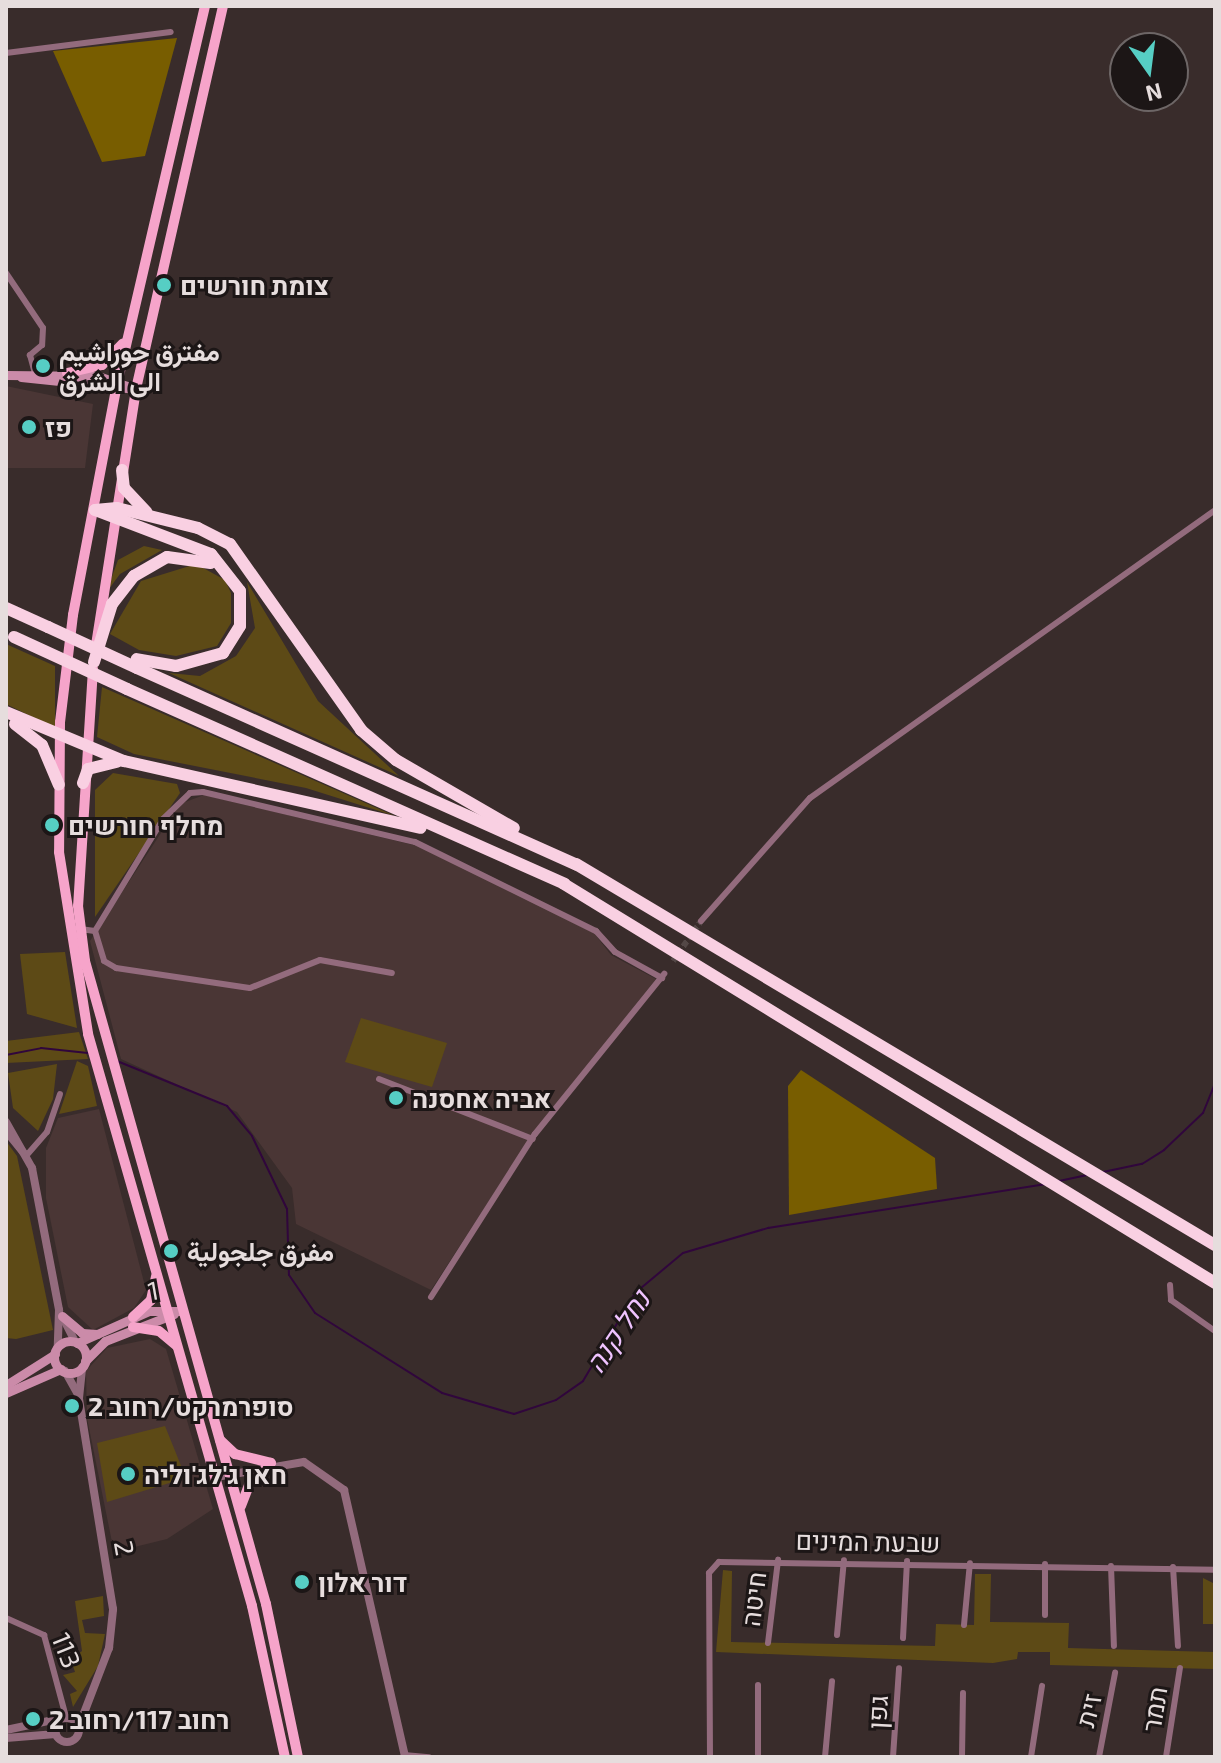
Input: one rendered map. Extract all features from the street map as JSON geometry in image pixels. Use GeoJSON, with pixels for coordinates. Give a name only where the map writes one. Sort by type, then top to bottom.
{"type":"FeatureCollection","features":[{"type":"Feature","properties":{"kind":"highway"},"geometry":{"type":"LineString","coordinates":[[122,470],[130,498],[155,518]]}},
{"type":"Feature","properties":{"kind":"highway"},"geometry":{"type":"LineString","coordinates":[[95,510],[117,508],[198,528],[240,553],[345,711],[396,760],[1215,1245]]}},
{"type":"Feature","properties":{"kind":"highway"},"geometry":{"type":"LineString","coordinates":[[95,510],[114,523],[211,554],[240,591],[240,626],[223,653],[176,666],[137,663]]}},
{"type":"Feature","properties":{"kind":"highway"},"geometry":{"type":"LineString","coordinates":[[94,662],[112,604],[153,561],[204,559],[240,591]]}},
{"type":"Feature","properties":{"kind":"highway"},"geometry":{"type":"LineString","coordinates":[[6,608],[137,663],[576,864]]}},
{"type":"Feature","properties":{"kind":"highway"},"geometry":{"type":"LineString","coordinates":[[10,635],[564,884],[1085,1197],[1215,1283]]}},
{"type":"Feature","properties":{"kind":"highway"},"geometry":{"type":"LineString","coordinates":[[6,715],[59,740],[124,761],[372,812],[564,884]]}},
{"type":"Feature","properties":{"kind":"highway"},"geometry":{"type":"LineString","coordinates":[[6,715],[42,745],[59,785]]}},
{"type":"Feature","properties":{"kind":"highway"},"geometry":{"type":"LineString","coordinates":[[83,783],[88,769],[124,761]]}},
{"type":"Feature","properties":{"kind":"main road"},"geometry":{"type":"LineString","coordinates":[[205,6],[118,379],[59,740],[65,919],[88,1034],[216,1477],[285,1757]]}},
{"type":"Feature","properties":{"kind":"main road"},"geometry":{"type":"LineString","coordinates":[[223,6],[136,389],[122,470],[94,662],[83,783],[80,929],[102,1030],[180,1311],[243,1518],[298,1757]]}},
{"type":"Feature","properties":{"kind":"main road"},"geometry":{"type":"LineString","coordinates":[[36,376],[67,373],[110,360],[127,339]]}},
{"type":"Feature","properties":{"kind":"main road"},"geometry":{"type":"LineString","coordinates":[[67,373],[118,379],[136,389]]}},
{"type":"Feature","properties":{"kind":"main road"},"geometry":{"type":"LineString","coordinates":[[8,374],[116,391],[136,389]]}},
{"type":"Feature","properties":{"kind":"main road"},"geometry":{"type":"LineString","coordinates":[[157,1271],[151,1300],[133,1322],[159,1331],[179,1350]]}},
{"type":"Feature","properties":{"kind":"main road","name":"1"},"geometry":{"type":"LineString","coordinates":[[56,1350],[133,1322],[180,1311]]}},
{"type":"Feature","properties":{"kind":"main road"},"geometry":{"type":"LineString","coordinates":[[61,1313],[82,1333],[100,1333]]}},
{"type":"Feature","properties":{"kind":"main road","name":"1"},"geometry":{"type":"LineString","coordinates":[[83,1364],[133,1322]]}},
{"type":"Feature","properties":{"kind":"main road"},"geometry":{"type":"LineString","coordinates":[[6,1393],[83,1364],[76,1342]]}},
{"type":"Feature","properties":{"kind":"main road"},"geometry":{"type":"LineString","coordinates":[[6,1385],[56,1350],[63,1370]]}},
{"type":"Feature","properties":{"kind":"main road"},"geometry":{"type":"LineString","coordinates":[[219,1438],[235,1454],[271,1463],[243,1494],[243,1518]]}},
{"type":"Feature","properties":{"kind":"street"},"geometry":{"type":"LineString","coordinates":[[6,53],[171,32]]}},
{"type":"Feature","properties":{"kind":"street"},"geometry":{"type":"LineString","coordinates":[[6,273],[43,328],[42,345],[30,355],[36,376]]}},
{"type":"Feature","properties":{"kind":"street"},"geometry":{"type":"LineString","coordinates":[[701,921],[810,798],[1215,510]]}},
{"type":"Feature","properties":{"kind":"street"},"geometry":{"type":"LineString","coordinates":[[184,774],[195,792],[415,842],[596,931],[615,952],[663,976],[533,1139],[431,1297]]}},
{"type":"Feature","properties":{"kind":"street"},"geometry":{"type":"LineString","coordinates":[[195,792],[163,819],[95,931],[104,961],[116,968],[250,988],[320,960],[392,973]]}},
{"type":"Feature","properties":{"kind":"street"},"geometry":{"type":"LineString","coordinates":[[80,929],[95,931]]}},
{"type":"Feature","properties":{"kind":"street"},"geometry":{"type":"LineString","coordinates":[[379,1079],[533,1139]]}},
{"type":"Feature","properties":{"kind":"street"},"geometry":{"type":"LineString","coordinates":[[27,1155],[47,1132],[60,1094]]}},
{"type":"Feature","properties":{"kind":"street"},"geometry":{"type":"LineString","coordinates":[[6,1122],[27,1155],[33,1171],[61,1313],[76,1342]]}},
{"type":"Feature","properties":{"kind":"street"},"geometry":{"type":"LineString","coordinates":[[6,1131],[27,1155]]}},
{"type":"Feature","properties":{"kind":"street"},"geometry":{"type":"LineString","coordinates":[[1170,1285],[1171,1300],[1215,1331]]}},
{"type":"Feature","properties":{"kind":"street"},"geometry":{"type":"LineString","coordinates":[[56,1350],[61,1313]]}},
{"type":"Feature","properties":{"kind":"street","name":"2"},"geometry":{"type":"LineString","coordinates":[[79,1726],[109,1648],[113,1609],[79,1398],[83,1364]]}},
{"type":"Feature","properties":{"kind":"street","name":"2"},"geometry":{"type":"LineString","coordinates":[[63,1370],[79,1398]]}},
{"type":"Feature","properties":{"kind":"street"},"geometry":{"type":"LineString","coordinates":[[216,1477],[271,1463],[322,1468],[344,1490],[404,1756],[429,1757]]}},
{"type":"Feature","properties":{"kind":"street","name":"שבעת המינים"},"geometry":{"type":"LineString","coordinates":[[710,1757],[709,1573],[724,1560],[907,1561],[1215,1570]]}},
{"type":"Feature","properties":{"kind":"street","name":"חיטה"},"geometry":{"type":"LineString","coordinates":[[768,1643],[778,1560]]}},
{"type":"Feature","properties":{"kind":"street"},"geometry":{"type":"LineString","coordinates":[[837,1635],[844,1560]]}},
{"type":"Feature","properties":{"kind":"street"},"geometry":{"type":"LineString","coordinates":[[903,1638],[907,1561]]}},
{"type":"Feature","properties":{"kind":"street"},"geometry":{"type":"LineString","coordinates":[[964,1625],[970,1563]]}},
{"type":"Feature","properties":{"kind":"street"},"geometry":{"type":"LineString","coordinates":[[1045,1564],[1045,1615]]}},
{"type":"Feature","properties":{"kind":"street"},"geometry":{"type":"LineString","coordinates":[[1111,1566],[1114,1646]]}},
{"type":"Feature","properties":{"kind":"street"},"geometry":{"type":"LineString","coordinates":[[1173,1567],[1178,1646]]}},
{"type":"Feature","properties":{"kind":"street","name":"113"},"geometry":{"type":"LineString","coordinates":[[6,1618],[44,1635],[66,1718]]}},
{"type":"Feature","properties":{"kind":"street","name":"גפן"},"geometry":{"type":"LineString","coordinates":[[893,1757],[899,1668]]}},
{"type":"Feature","properties":{"kind":"street","name":"תמר"},"geometry":{"type":"LineString","coordinates":[[1166,1757],[1180,1668]]}},
{"type":"Feature","properties":{"kind":"street","name":"זית"},"geometry":{"type":"LineString","coordinates":[[1099,1757],[1115,1673]]}},
{"type":"Feature","properties":{"kind":"street"},"geometry":{"type":"LineString","coordinates":[[825,1757],[832,1681]]}},
{"type":"Feature","properties":{"kind":"street"},"geometry":{"type":"LineString","coordinates":[[758,1685],[758,1757]]}},
{"type":"Feature","properties":{"kind":"street"},"geometry":{"type":"LineString","coordinates":[[1031,1757],[1042,1686]]}},
{"type":"Feature","properties":{"kind":"street"},"geometry":{"type":"LineString","coordinates":[[962,1757],[963,1693]]}},
{"type":"Feature","properties":{"kind":"street","name":"2"},"geometry":{"type":"LineString","coordinates":[[66,1718],[87,1702]]}},
{"type":"Feature","properties":{"kind":"street"},"geometry":{"type":"LineString","coordinates":[[56,1734],[66,1718]]}},
{"type":"Feature","properties":{"kind":"street"},"geometry":{"type":"LineString","coordinates":[[6,1730],[66,1718],[79,1726],[70,1742],[56,1734],[6,1738]]}},
{"type":"Feature","properties":{"kind":"shaded area"},"geometry":{"type":"Polygon","coordinates":[[[177,38],[145,156],[102,162],[53,51],[177,38]]]}},
{"type":"Feature","properties":{"kind":"shaded area"},"geometry":{"type":"Polygon","coordinates":[[[6,386],[93,404],[85,468],[6,468],[6,386]]]}},
{"type":"Feature","properties":{"kind":"shaded area"},"geometry":{"type":"Polygon","coordinates":[[[144,546],[162,550],[120,574],[106,593],[118,560],[144,546]]]}},
{"type":"Feature","properties":{"kind":"shaded area"},"geometry":{"type":"Polygon","coordinates":[[[196,564],[225,580],[231,593],[231,623],[217,646],[176,656],[139,650],[110,634],[141,581],[196,564]]]}},
{"type":"Feature","properties":{"kind":"shaded area"},"geometry":{"type":"Polygon","coordinates":[[[247,582],[318,701],[399,776],[169,673],[200,676],[236,656],[255,628],[247,582]]]}},
{"type":"Feature","properties":{"kind":"shaded area"},"geometry":{"type":"Polygon","coordinates":[[[6,644],[55,666],[55,728],[6,704],[6,644]]]}},
{"type":"Feature","properties":{"kind":"shaded area"},"geometry":{"type":"Polygon","coordinates":[[[102,687],[395,816],[306,788],[134,754],[97,737],[102,687]]]}},
{"type":"Feature","properties":{"kind":"shaded area"},"geometry":{"type":"Polygon","coordinates":[[[113,773],[177,784],[180,793],[95,917],[95,790],[113,773]]]}},
{"type":"Feature","properties":{"kind":"shaded area"},"geometry":{"type":"Polygon","coordinates":[[[204,795],[422,847],[594,933],[611,955],[656,979],[526,1144],[431,1290],[296,1224],[292,1188],[237,1112],[121,1059],[90,941],[180,804],[204,795]]]}},
{"type":"Feature","properties":{"kind":"shaded area"},"geometry":{"type":"Polygon","coordinates":[[[65,952],[77,1028],[27,1014],[20,954],[65,952]]]}},
{"type":"Feature","properties":{"kind":"shaded area"},"geometry":{"type":"Polygon","coordinates":[[[361,1018],[447,1043],[432,1087],[345,1062],[361,1018]]]}},
{"type":"Feature","properties":{"kind":"shaded area"},"geometry":{"type":"Polygon","coordinates":[[[79,1032],[88,1059],[6,1063],[6,1041],[79,1032]]]}},
{"type":"Feature","properties":{"kind":"shaded area"},"geometry":{"type":"Polygon","coordinates":[[[77,1061],[88,1066],[97,1106],[59,1114],[77,1061]]]}},
{"type":"Feature","properties":{"kind":"shaded area"},"geometry":{"type":"Polygon","coordinates":[[[57,1064],[53,1099],[38,1131],[13,1108],[8,1073],[57,1064]]]}},
{"type":"Feature","properties":{"kind":"shaded area"},"geometry":{"type":"Polygon","coordinates":[[[801,1070],[935,1158],[937,1189],[789,1215],[788,1086],[801,1070]]]}},
{"type":"Feature","properties":{"kind":"shaded area"},"geometry":{"type":"Polygon","coordinates":[[[99,1109],[146,1290],[134,1308],[93,1330],[68,1307],[46,1198],[46,1148],[58,1118],[99,1109]]]}},
{"type":"Feature","properties":{"kind":"shaded area"},"geometry":{"type":"Polygon","coordinates":[[[6,1141],[17,1156],[53,1330],[16,1339],[6,1338],[6,1141]]]}},
{"type":"Feature","properties":{"kind":"shaded area"},"geometry":{"type":"Polygon","coordinates":[[[150,1339],[166,1349],[213,1509],[167,1539],[114,1552],[87,1418],[86,1371],[107,1348],[150,1339]]]}},
{"type":"Feature","properties":{"kind":"shaded area"},"geometry":{"type":"Polygon","coordinates":[[[165,1426],[186,1478],[107,1502],[97,1443],[165,1426]]]}},
{"type":"Feature","properties":{"kind":"shaded area"},"geometry":{"type":"Polygon","coordinates":[[[723,1570],[732,1571],[731,1642],[935,1646],[936,1624],[974,1625],[975,1574],[991,1574],[990,1622],[1069,1623],[1068,1648],[1214,1652],[1214,1669],[1050,1665],[1050,1652],[1018,1652],[1017,1659],[993,1663],[716,1652],[723,1570]]]}},
{"type":"Feature","properties":{"kind":"shaded area"},"geometry":{"type":"Polygon","coordinates":[[[1203,1578],[1215,1584],[1215,1624],[1203,1624],[1203,1578]]]}},
{"type":"Feature","properties":{"kind":"shaded area"},"geometry":{"type":"Polygon","coordinates":[[[103,1596],[104,1616],[82,1620],[85,1633],[105,1634],[98,1666],[73,1707],[70,1694],[77,1691],[63,1675],[75,1672],[71,1660],[82,1651],[75,1601],[103,1596]]]}},
{"type":"Feature","properties":{"kind":"waterway","name":"נחל קנה"},"geometry":{"type":"LineString","coordinates":[[6,1055],[41,1048],[88,1053]]}},
{"type":"Feature","properties":{"kind":"waterway","name":"נחל קנה"},"geometry":{"type":"LineString","coordinates":[[117,1061],[227,1106],[252,1136],[287,1209],[289,1275],[315,1313],[442,1393],[514,1414],[556,1400],[583,1381],[635,1293],[683,1253],[768,1228],[1045,1184]]}},
{"type":"Feature","properties":{"kind":"waterway","name":"נחל קנה"},"geometry":{"type":"LineString","coordinates":[[1103,1172],[1142,1164],[1164,1150],[1203,1113],[1215,1084]]}},
{"type":"Feature","properties":{"kind":"waterway","name":"נחל קנה"},"geometry":{"type":"LineString","coordinates":[[1059,1181],[1088,1175]]}},
{"type":"Feature","properties":{"kind":"tunnel"},"geometry":{"type":"LineString","coordinates":[[673,961],[701,921]]}},
{"type":"Feature","properties":{"kind":"place","name":"צומת חורשים"},"geometry":{"type":"Point","coordinates":[164,285]}},
{"type":"Feature","properties":{"kind":"place","name":"مفترق حوراشيم الى الشرق"},"geometry":{"type":"Point","coordinates":[43,366]}},
{"type":"Feature","properties":{"kind":"place","name":"פז"},"geometry":{"type":"Point","coordinates":[29,427]}},
{"type":"Feature","properties":{"kind":"place","name":"מחלף חורשים"},"geometry":{"type":"Point","coordinates":[52,825]}},
{"type":"Feature","properties":{"kind":"place","name":"אביה אחסנה"},"geometry":{"type":"Point","coordinates":[396,1098]}},
{"type":"Feature","properties":{"kind":"place","name":"مفرق جلجولية"},"geometry":{"type":"Point","coordinates":[171,1251]}},
{"type":"Feature","properties":{"kind":"place","name":"סופרמרקט/רחוב 2"},"geometry":{"type":"Point","coordinates":[72,1406]}},
{"type":"Feature","properties":{"kind":"place","name":"חאן ג'לג'וליה"},"geometry":{"type":"Point","coordinates":[128,1474]}},
{"type":"Feature","properties":{"kind":"place","name":"דור אלון"},"geometry":{"type":"Point","coordinates":[302,1582]}},
{"type":"Feature","properties":{"kind":"place","name":"רחוב 117/רחוב 2"},"geometry":{"type":"Point","coordinates":[33,1719]}}]}
